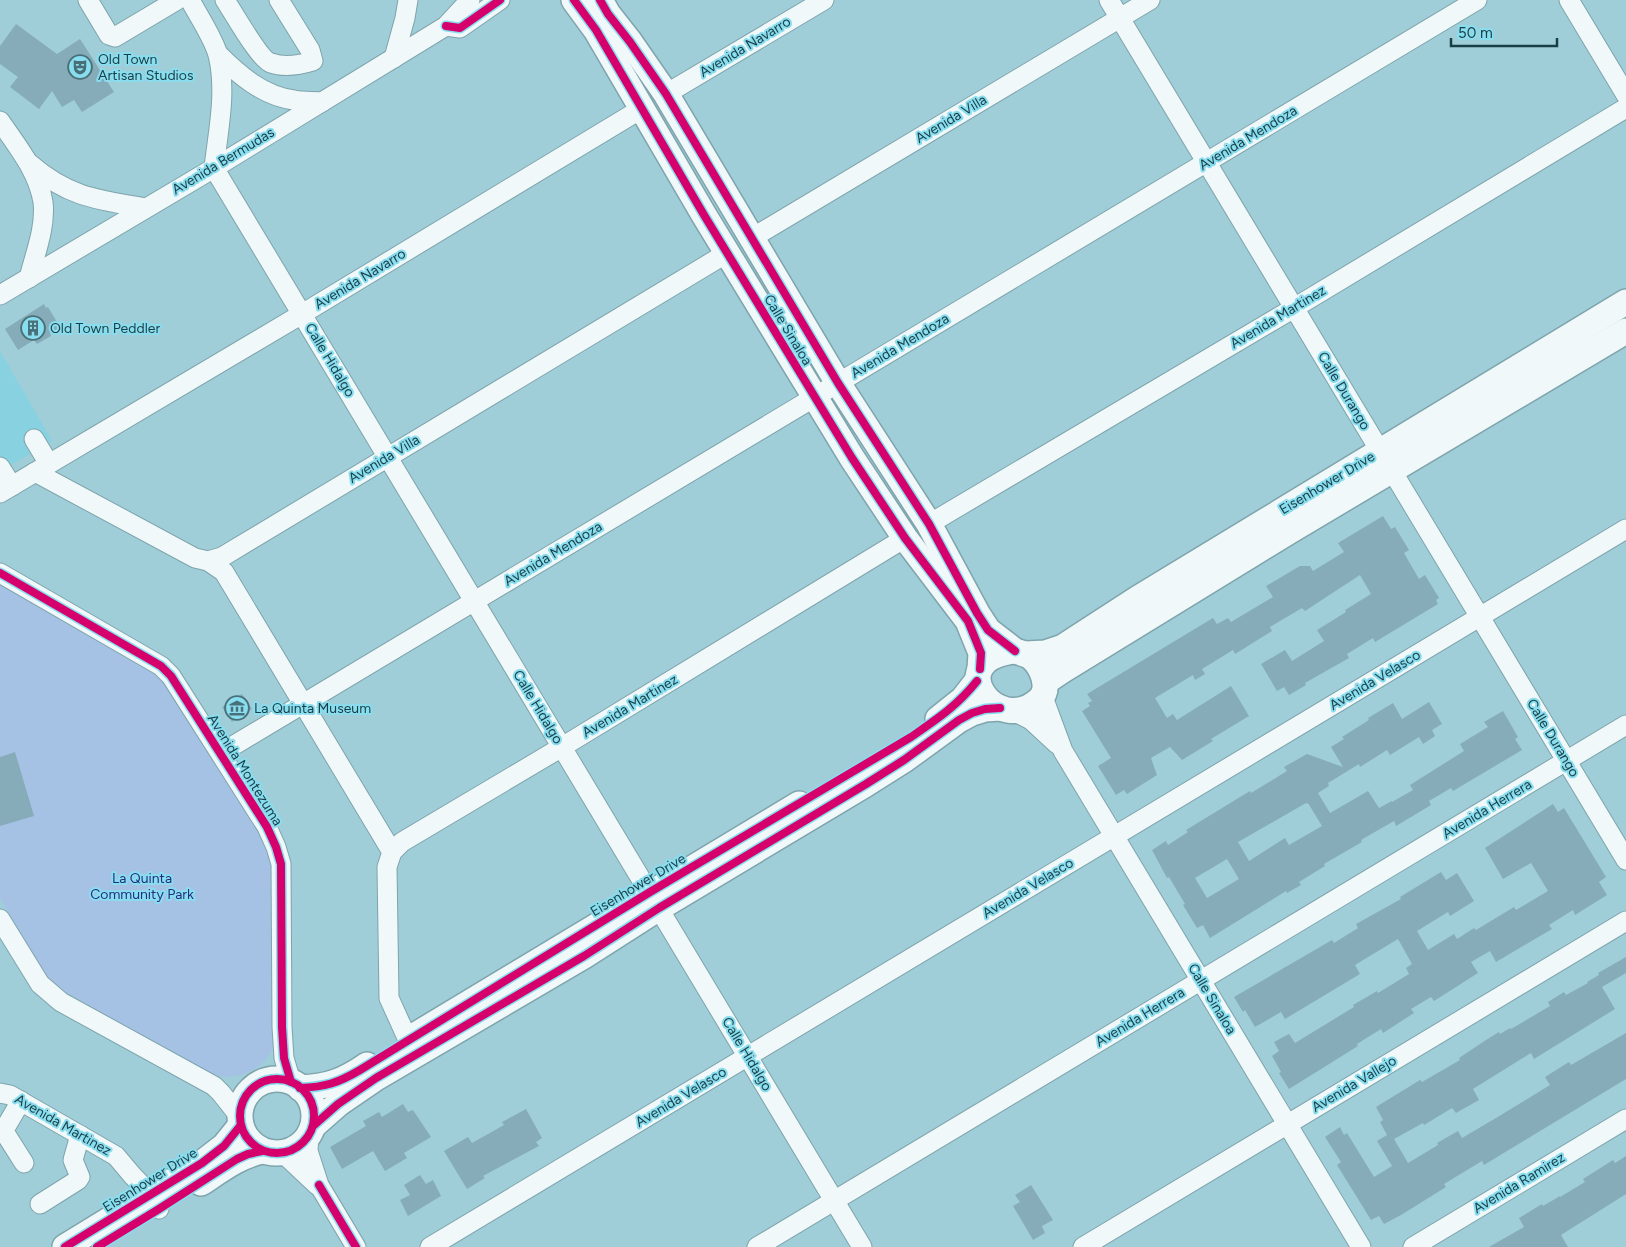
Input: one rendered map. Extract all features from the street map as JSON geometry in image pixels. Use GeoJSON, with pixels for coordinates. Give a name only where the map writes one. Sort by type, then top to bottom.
{"type":"FeatureCollection","features":[{"type":"Feature","properties":{"kind":"main road","name":"Calle Sinaloa"},"geometry":{"type":"LineString","coordinates":[[574,0],[596,30],[641,109],[814,397],[905,538],[968,620],[981,653],[978,675]]}},
{"type":"Feature","properties":{"kind":"main road","name":"Calle Sinaloa"},"geometry":{"type":"LineString","coordinates":[[600,0],[666,94],[838,383],[928,524],[977,613],[988,630],[1020,653]]}},
{"type":"Feature","properties":{"kind":"main road","name":"Eisenhower Drive"},"geometry":{"type":"LineString","coordinates":[[1044,690],[1063,670],[1626,302]]}},
{"type":"Feature","properties":{"kind":"main road","name":"Eisenhower Drive"},"geometry":{"type":"LineString","coordinates":[[1020,653],[1045,653],[1063,648],[1137,599],[1386,460],[1626,331]]}},
{"type":"Feature","properties":{"kind":"main road"},"geometry":{"type":"LineString","coordinates":[[1020,653],[1033,659],[1038,666],[1044,690],[1029,708],[1021,711],[1006,710],[988,700],[983,694],[978,675],[987,659],[996,654],[1020,653]]}},
{"type":"Feature","properties":{"kind":"main road","name":"Eisenhower Drive"},"geometry":{"type":"LineString","coordinates":[[65,1247],[248,1154],[293,1150],[302,1144],[311,1131],[338,1104],[376,1078],[584,956],[655,900],[911,737],[962,699],[978,675]]}},
{"type":"Feature","properties":{"kind":"main road","name":"Eisenhower Drive"},"geometry":{"type":"LineString","coordinates":[[97,1247],[224,1146],[240,1121],[241,1107],[245,1097],[260,1083],[281,1079],[296,1085],[323,1086],[345,1079],[408,1040],[904,760],[959,720],[985,709],[1006,710]]}},
{"type":"Feature","properties":{"kind":"main road"},"geometry":{"type":"LineString","coordinates":[[296,1085],[307,1095],[312,1105],[314,1115],[311,1131]]}},
{"type":"Feature","properties":{"kind":"main road"},"geometry":{"type":"LineString","coordinates":[[240,1121],[246,1137],[253,1145],[273,1152]]}},
{"type":"Feature","properties":{"kind":"street"},"geometry":{"type":"LineString","coordinates":[[89,1],[109,35],[115,37],[177,0]]}},
{"type":"Feature","properties":{"kind":"street"},"geometry":{"type":"LineString","coordinates":[[190,0],[218,54],[238,74],[273,95],[294,100],[322,102]]}},
{"type":"Feature","properties":{"kind":"street"},"geometry":{"type":"LineString","coordinates":[[225,0],[260,53],[269,63],[299,66],[313,61],[310,50],[279,0]]}},
{"type":"Feature","properties":{"kind":"street"},"geometry":{"type":"LineString","coordinates":[[394,58],[408,0]]}},
{"type":"Feature","properties":{"kind":"street","name":"Avenida Bermudas"},"geometry":{"type":"LineString","coordinates":[[0,295],[214,168],[446,26],[470,0]]}},
{"type":"Feature","properties":{"kind":"street","name":"Avenida Bermudas"},"geometry":{"type":"LineString","coordinates":[[446,26],[460,28],[500,0]]}},
{"type":"Feature","properties":{"kind":"street","name":"Avenida Navarro"},"geometry":{"type":"LineString","coordinates":[[666,94],[824,0]]}},
{"type":"Feature","properties":{"kind":"street","name":"Calle Durango"},"geometry":{"type":"LineString","coordinates":[[1109,0],[1626,860]]}},
{"type":"Feature","properties":{"kind":"street","name":"Avenida Villa"},"geometry":{"type":"LineString","coordinates":[[752,238],[1150,0]]}},
{"type":"Feature","properties":{"kind":"street","name":"Avenida Mendoza"},"geometry":{"type":"LineString","coordinates":[[220,753],[1477,0]]}},
{"type":"Feature","properties":{"kind":"street"},"geometry":{"type":"LineString","coordinates":[[1569,0],[1626,95]]}},
{"type":"Feature","properties":{"kind":"street"},"geometry":{"type":"LineString","coordinates":[[214,168],[221,113],[222,83],[218,54]]}},
{"type":"Feature","properties":{"kind":"street","name":"Avenida Martinez"},"geometry":{"type":"LineString","coordinates":[[928,524],[1294,308],[1626,108]]}},
{"type":"Feature","properties":{"kind":"street","name":"Avenida Navarro"},"geometry":{"type":"LineString","coordinates":[[6,490],[641,109]]}},
{"type":"Feature","properties":{"kind":"street"},"geometry":{"type":"LineString","coordinates":[[0,121],[28,161],[43,203],[40,234],[29,278]]}},
{"type":"Feature","properties":{"kind":"street"},"geometry":{"type":"LineString","coordinates":[[28,161],[46,177],[77,194],[97,200],[146,208]]}},
{"type":"Feature","properties":{"kind":"street","name":"Calle Hidalgo"},"geometry":{"type":"LineString","coordinates":[[214,168],[862,1247]]}},
{"type":"Feature","properties":{"kind":"street","name":"Avenida Villa"},"geometry":{"type":"LineString","coordinates":[[208,561],[222,557],[727,253]]}},
{"type":"Feature","properties":{"kind":"street"},"geometry":{"type":"LineString","coordinates":[[34,439],[42,468],[195,558],[208,561],[224,572],[392,852],[387,867],[389,998],[408,1040]]}},
{"type":"Feature","properties":{"kind":"street"},"geometry":{"type":"LineString","coordinates":[[0,467],[6,490]]}},
{"type":"Feature","properties":{"kind":"street","name":"Avenida Velasco"},"geometry":{"type":"LineString","coordinates":[[430,1247],[1626,529]]}},
{"type":"Feature","properties":{"kind":"street","name":"Avenida Martinez"},"geometry":{"type":"LineString","coordinates":[[392,852],[402,842],[905,538]]}},
{"type":"Feature","properties":{"kind":"street","name":"Avenida Montezuma"},"geometry":{"type":"LineString","coordinates":[[0,573],[161,666],[171,676],[267,827],[281,864],[282,1027],[284,1058],[296,1085]]}},
{"type":"Feature","properties":{"kind":"street","name":"Calle Sinaloa"},"geometry":{"type":"LineString","coordinates":[[1044,690],[1063,751],[1362,1247]]}},
{"type":"Feature","properties":{"kind":"street","name":"Calle Sinaloa"},"geometry":{"type":"LineString","coordinates":[[1006,710],[1032,720],[1063,751]]}},
{"type":"Feature","properties":{"kind":"street","name":"Avenida Herrera"},"geometry":{"type":"LineString","coordinates":[[757,1247],[1626,725]]}},
{"type":"Feature","properties":{"kind":"street"},"geometry":{"type":"LineString","coordinates":[[0,919],[40,984],[61,1002],[214,1086],[240,1121]]}},
{"type":"Feature","properties":{"kind":"street","name":"Avenida Vallejo"},"geometry":{"type":"LineString","coordinates":[[1083,1247],[1626,921]]}},
{"type":"Feature","properties":{"kind":"street","name":"Avenida Martinez"},"geometry":{"type":"LineString","coordinates":[[0,1093],[10,1095],[116,1156],[155,1202]]}},
{"type":"Feature","properties":{"kind":"street"},"geometry":{"type":"LineString","coordinates":[[21,1101],[4,1130],[24,1163]]}},
{"type":"Feature","properties":{"kind":"street","name":"Avenida Ramirez"},"geometry":{"type":"LineString","coordinates":[[1413,1247],[1626,1119]]}},
{"type":"Feature","properties":{"kind":"street"},"geometry":{"type":"LineString","coordinates":[[311,1131],[308,1151],[318,1185],[356,1247]]}},
{"type":"Feature","properties":{"kind":"street"},"geometry":{"type":"LineString","coordinates":[[40,1204],[80,1177],[72,1160],[80,1135]]}},
{"type":"Feature","properties":{"kind":"street"},"geometry":{"type":"LineString","coordinates":[[273,1152],[318,1185]]}},
{"type":"Feature","properties":{"kind":"shaded area"},"geometry":{"type":"Polygon","coordinates":[[[0,351],[52,441],[0,471],[0,351]]]}},
{"type":"Feature","properties":{"kind":"green space","name":"La Quinta Community Park"},"geometry":{"type":"Polygon","coordinates":[[[0,583],[162,676],[264,839],[272,870],[275,1036],[271,1052],[255,1069],[231,1076],[214,1074],[68,995],[51,981],[40,966],[0,898],[0,583]]]}},
{"type":"Feature","properties":{"kind":"building","name":"Old Town Artisan Studios"},"geometry":{"type":"Polygon","coordinates":[[[16,24],[57,54],[80,39],[114,92],[82,112],[74,100],[62,107],[52,91],[39,109],[10,87],[18,77],[0,64],[0,46],[16,24]]]}},
{"type":"Feature","properties":{"kind":"building","name":"Old Town Peddler"},"geometry":{"type":"Polygon","coordinates":[[[44,304],[46,308],[48,307],[60,327],[50,333],[51,336],[37,344],[34,340],[18,350],[5,329],[44,304]]]}},
{"type":"Feature","properties":{"kind":"building"},"geometry":{"type":"Polygon","coordinates":[[[1383,516],[1391,529],[1395,527],[1409,550],[1404,553],[1419,579],[1425,575],[1439,598],[1436,600],[1438,604],[1375,642],[1373,638],[1347,654],[1349,658],[1305,683],[1306,685],[1289,695],[1284,687],[1277,691],[1261,664],[1285,650],[1292,661],[1324,641],[1317,630],[1371,594],[1360,575],[1305,611],[1302,608],[1270,627],[1272,631],[1235,654],[1233,650],[1202,669],[1205,674],[1195,680],[1193,675],[1155,698],[1167,718],[1173,714],[1177,720],[1231,686],[1249,716],[1211,739],[1213,741],[1182,760],[1170,747],[1151,758],[1157,775],[1127,794],[1124,790],[1116,795],[1098,766],[1111,758],[1082,711],[1090,706],[1088,703],[1092,701],[1087,694],[1213,618],[1217,624],[1228,618],[1231,622],[1273,597],[1266,586],[1300,566],[1310,566],[1313,571],[1344,552],[1338,543],[1383,516]]]}},
{"type":"Feature","properties":{"kind":"building","name":"La Quinta Museum"},"geometry":{"type":"Polygon","coordinates":[[[242,694],[252,709],[232,722],[222,707],[242,694]]]}},
{"type":"Feature","properties":{"kind":"building"},"geometry":{"type":"Polygon","coordinates":[[[1429,702],[1442,724],[1432,730],[1435,736],[1423,744],[1419,737],[1390,755],[1387,750],[1360,767],[1359,764],[1328,783],[1329,786],[1318,793],[1330,813],[1368,791],[1379,808],[1413,790],[1410,785],[1464,751],[1460,744],[1488,727],[1484,722],[1503,711],[1518,737],[1515,739],[1522,750],[1453,791],[1451,788],[1429,801],[1431,805],[1396,826],[1394,821],[1361,840],[1362,842],[1324,864],[1325,866],[1299,882],[1301,885],[1287,893],[1286,891],[1210,938],[1203,925],[1197,928],[1183,905],[1185,904],[1169,877],[1167,878],[1152,850],[1166,841],[1168,845],[1188,832],[1186,830],[1287,771],[1284,767],[1307,754],[1343,767],[1331,747],[1344,739],[1342,737],[1369,720],[1368,718],[1393,703],[1402,719],[1429,702]],[[1308,803],[1238,842],[1249,861],[1285,838],[1289,845],[1322,826],[1308,803]],[[1227,859],[1195,878],[1207,898],[1239,879],[1227,859]]]}},
{"type":"Feature","properties":{"kind":"building"},"geometry":{"type":"Polygon","coordinates":[[[15,752],[34,816],[0,826],[0,757],[15,752]]]}},
{"type":"Feature","properties":{"kind":"building"},"geometry":{"type":"Polygon","coordinates":[[[1553,804],[1558,812],[1564,808],[1606,877],[1599,882],[1607,895],[1575,915],[1573,910],[1549,925],[1552,929],[1496,962],[1490,951],[1471,962],[1478,973],[1434,1001],[1431,997],[1411,1009],[1414,1013],[1383,1033],[1381,1029],[1357,1044],[1358,1046],[1289,1089],[1279,1073],[1281,1072],[1272,1056],[1279,1051],[1274,1042],[1289,1034],[1295,1043],[1354,1007],[1353,1005],[1377,991],[1378,993],[1409,974],[1406,968],[1412,964],[1398,939],[1355,965],[1360,974],[1285,1019],[1281,1012],[1255,1027],[1245,1010],[1243,1012],[1234,997],[1332,940],[1334,943],[1358,928],[1356,924],[1401,899],[1400,897],[1441,872],[1446,880],[1457,873],[1474,901],[1450,916],[1448,912],[1417,931],[1428,950],[1454,934],[1457,939],[1474,928],[1476,930],[1514,907],[1516,910],[1548,891],[1531,863],[1503,879],[1485,848],[1553,804]]]}},
{"type":"Feature","properties":{"kind":"building"},"geometry":{"type":"Polygon","coordinates":[[[1626,957],[1626,973],[1602,987],[1615,1009],[1534,1059],[1531,1053],[1473,1089],[1479,1100],[1456,1113],[1452,1108],[1424,1125],[1423,1123],[1394,1139],[1408,1163],[1458,1131],[1462,1138],[1496,1118],[1550,1085],[1545,1077],[1569,1062],[1571,1065],[1626,1033],[1626,1079],[1484,1165],[1482,1161],[1444,1184],[1446,1187],[1401,1215],[1384,1224],[1379,1216],[1371,1220],[1337,1165],[1341,1162],[1325,1137],[1340,1127],[1344,1135],[1347,1133],[1374,1177],[1392,1166],[1377,1141],[1387,1135],[1380,1122],[1383,1120],[1376,1107],[1420,1080],[1422,1082],[1460,1060],[1459,1058],[1499,1032],[1500,1034],[1511,1029],[1550,1006],[1548,1002],[1564,992],[1566,995],[1588,983],[1599,975],[1598,973],[1626,957]]]}},
{"type":"Feature","properties":{"kind":"building"},"geometry":{"type":"Polygon","coordinates":[[[403,1104],[408,1112],[413,1110],[431,1137],[404,1153],[407,1158],[385,1171],[373,1151],[342,1169],[330,1147],[366,1126],[363,1121],[379,1112],[382,1117],[403,1104]]]}},
{"type":"Feature","properties":{"kind":"building"},"geometry":{"type":"Polygon","coordinates":[[[526,1109],[542,1138],[536,1142],[539,1146],[483,1176],[485,1178],[467,1189],[444,1151],[468,1137],[472,1143],[504,1125],[502,1122],[526,1109]]]}},
{"type":"Feature","properties":{"kind":"building"},"geometry":{"type":"Polygon","coordinates":[[[1626,1156],[1626,1194],[1561,1235],[1568,1247],[1489,1247],[1524,1227],[1519,1218],[1585,1182],[1583,1179],[1613,1160],[1615,1163],[1626,1156]]]}},
{"type":"Feature","properties":{"kind":"building"},"geometry":{"type":"Polygon","coordinates":[[[420,1175],[426,1184],[433,1180],[441,1196],[408,1216],[400,1200],[410,1195],[404,1185],[420,1175]]]}},
{"type":"Feature","properties":{"kind":"building"},"geometry":{"type":"Polygon","coordinates":[[[1031,1185],[1053,1220],[1042,1226],[1045,1233],[1033,1240],[1013,1206],[1020,1202],[1015,1195],[1031,1185]]]}},
{"type":"Feature","properties":{"kind":"cycle path"},"geometry":{"type":"LineString","coordinates":[[446,26],[460,28],[500,0]]}},
{"type":"Feature","properties":{"kind":"cycle path"},"geometry":{"type":"LineString","coordinates":[[574,0],[596,30],[704,215],[852,458],[905,538],[968,621],[981,653],[980,669]]}},
{"type":"Feature","properties":{"kind":"cycle path"},"geometry":{"type":"LineString","coordinates":[[600,0],[666,94],[838,383],[929,524],[977,613],[988,630],[1015,651]]}},
{"type":"Feature","properties":{"kind":"cycle path"},"geometry":{"type":"LineString","coordinates":[[0,573],[161,666],[171,676],[267,827],[281,864],[282,1027],[284,1058],[291,1082]]}},
{"type":"Feature","properties":{"kind":"cycle path"},"geometry":{"type":"LineString","coordinates":[[300,1088],[331,1084],[360,1070],[650,892],[911,737],[954,705],[977,681]]}},
{"type":"Feature","properties":{"kind":"cycle path"},"geometry":{"type":"LineString","coordinates":[[313,1126],[338,1104],[376,1078],[584,956],[659,908],[866,784],[904,760],[959,720],[985,709],[1000,708]]}},
{"type":"Feature","properties":{"kind":"cycle path"},"geometry":{"type":"LineString","coordinates":[[277,1079],[298,1085],[308,1095],[314,1116],[308,1137],[298,1147],[277,1153],[256,1147],[246,1137],[240,1116],[246,1095],[256,1085],[277,1079]]}},
{"type":"Feature","properties":{"kind":"cycle path"},"geometry":{"type":"LineString","coordinates":[[65,1247],[202,1163],[224,1146],[241,1125]]}},
{"type":"Feature","properties":{"kind":"cycle path"},"geometry":{"type":"LineString","coordinates":[[97,1247],[237,1159],[262,1151]]}},
{"type":"Feature","properties":{"kind":"cycle path"},"geometry":{"type":"LineString","coordinates":[[319,1185],[356,1247]]}},
{"type":"Feature","properties":{"kind":"place","name":"Old Town Artisan Studios"},"geometry":{"type":"Point","coordinates":[80,67]}},
{"type":"Feature","properties":{"kind":"place","name":"Old Town Peddler"},"geometry":{"type":"Point","coordinates":[33,328]}},
{"type":"Feature","properties":{"kind":"place","name":"La Quinta Museum"},"geometry":{"type":"Point","coordinates":[237,708]}}]}
